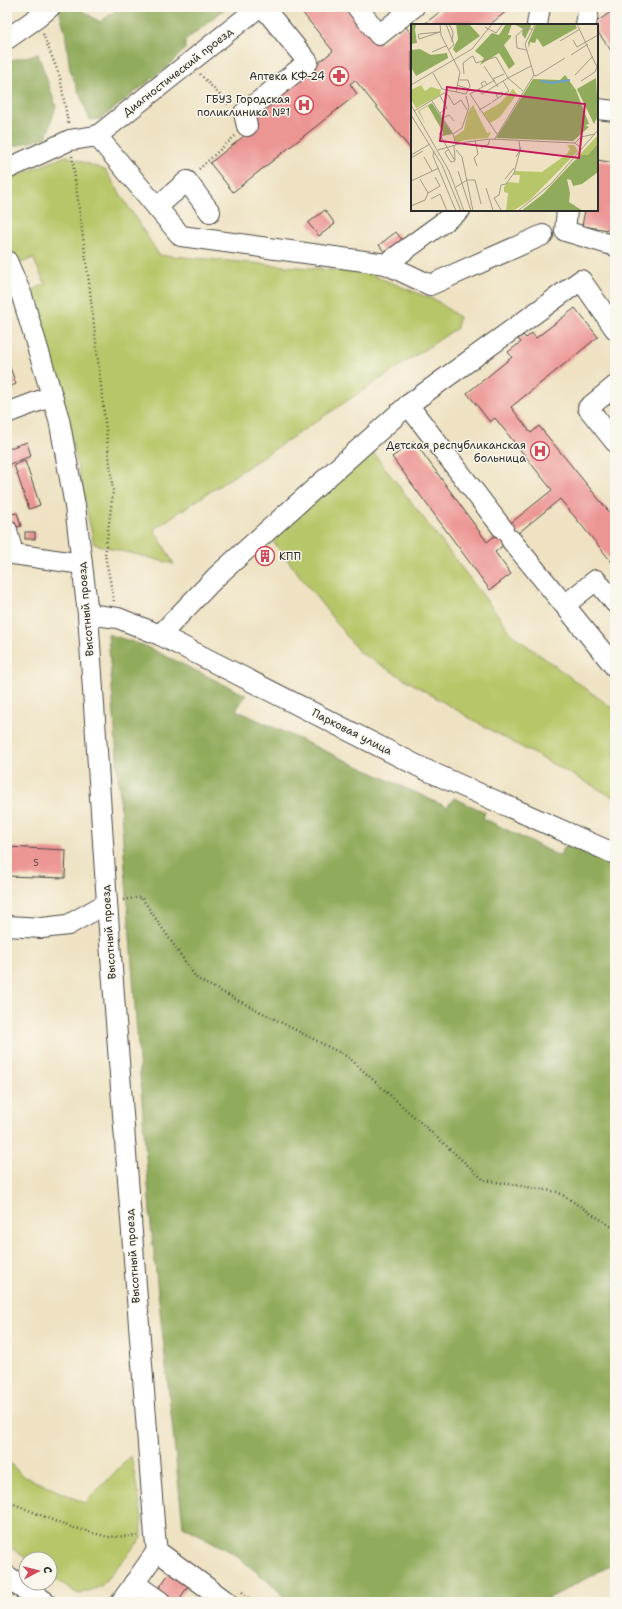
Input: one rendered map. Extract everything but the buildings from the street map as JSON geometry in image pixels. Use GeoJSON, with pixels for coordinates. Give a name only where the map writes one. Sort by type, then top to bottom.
{"type":"FeatureCollection","features":[{"type":"Feature","properties":{"kind":"main road"},"geometry":{"type":"LineString","coordinates":[[7,1577],[44,1602]]}},
{"type":"Feature","properties":{"kind":"street","name":"Диагностический проезд"},"geometry":{"type":"LineString","coordinates":[[97,136],[259,7]]}},
{"type":"Feature","properties":{"kind":"street"},"geometry":{"type":"LineString","coordinates":[[242,131],[244,113],[308,62],[263,7]]}},
{"type":"Feature","properties":{"kind":"street"},"geometry":{"type":"LineString","coordinates":[[357,7],[379,35],[414,7]]}},
{"type":"Feature","properties":{"kind":"street"},"geometry":{"type":"LineString","coordinates":[[537,24],[540,7]]}},
{"type":"Feature","properties":{"kind":"street"},"geometry":{"type":"LineString","coordinates":[[586,24],[589,7]]}},
{"type":"Feature","properties":{"kind":"street"},"geometry":{"type":"LineString","coordinates":[[7,39],[44,13]]}},
{"type":"Feature","properties":{"kind":"street"},"geometry":{"type":"LineString","coordinates":[[598,109],[615,111]]}},
{"type":"Feature","properties":{"kind":"street"},"geometry":{"type":"LineString","coordinates":[[7,169],[70,140],[97,136],[181,236],[386,264],[430,285],[543,235]]}},
{"type":"Feature","properties":{"kind":"street"},"geometry":{"type":"LineString","coordinates":[[157,207],[187,181],[210,212]]}},
{"type":"Feature","properties":{"kind":"street"},"geometry":{"type":"LineString","coordinates":[[386,264],[459,211]]}},
{"type":"Feature","properties":{"kind":"street"},"geometry":{"type":"LineString","coordinates":[[567,211],[565,231],[615,246]]}},
{"type":"Feature","properties":{"kind":"street","name":"Высотный проезд"},"geometry":{"type":"LineString","coordinates":[[7,261],[22,296],[59,419],[75,506],[88,614],[107,903],[156,1544]]}},
{"type":"Feature","properties":{"kind":"street"},"geometry":{"type":"LineString","coordinates":[[160,635],[218,574],[408,405],[581,280],[615,329]]}},
{"type":"Feature","properties":{"kind":"street"},"geometry":{"type":"LineString","coordinates":[[615,386],[588,408],[615,442]]}},
{"type":"Feature","properties":{"kind":"street"},"geometry":{"type":"LineString","coordinates":[[7,412],[52,396]]}},
{"type":"Feature","properties":{"kind":"street"},"geometry":{"type":"LineString","coordinates":[[408,405],[507,534],[565,605],[613,660]]}},
{"type":"Feature","properties":{"kind":"street"},"geometry":{"type":"LineString","coordinates":[[7,530],[13,554],[82,564]]}},
{"type":"Feature","properties":{"kind":"street"},"geometry":{"type":"LineString","coordinates":[[565,605],[596,580],[615,603]]}},
{"type":"Feature","properties":{"kind":"street","name":"Парковая улица"},"geometry":{"type":"LineString","coordinates":[[88,614],[118,618],[160,635],[424,769],[615,854]]}},
{"type":"Feature","properties":{"kind":"street"},"geometry":{"type":"LineString","coordinates":[[7,926],[42,928],[68,925],[107,903]]}},
{"type":"Feature","properties":{"kind":"street"},"geometry":{"type":"LineString","coordinates":[[7,939],[16,940],[42,928]]}},
{"type":"Feature","properties":{"kind":"street"},"geometry":{"type":"LineString","coordinates":[[121,1602],[134,1583],[156,1544],[227,1602]]}},
{"type":"Feature","properties":{"kind":"street"},"geometry":{"type":"LineString","coordinates":[[134,1583],[161,1602]]}},
{"type":"Feature","properties":{"kind":"path"},"geometry":{"type":"LineString","coordinates":[[44,13],[60,76],[89,282],[113,492],[105,555],[118,618]]}},
{"type":"Feature","properties":{"kind":"path"},"geometry":{"type":"LineString","coordinates":[[190,63],[242,131],[197,170]]}},
{"type":"Feature","properties":{"kind":"path"},"geometry":{"type":"LineString","coordinates":[[107,903],[141,898],[197,979],[348,1057],[484,1180],[558,1192],[615,1229]]}},
{"type":"Feature","properties":{"kind":"path"},"geometry":{"type":"LineString","coordinates":[[7,1502],[64,1525],[108,1537],[156,1544]]}},
{"type":"Feature","properties":{"kind":"green space"},"geometry":{"type":"Polygon","coordinates":[[[63,7],[77,7],[100,22],[120,7],[227,7],[185,41],[185,49],[165,69],[100,119],[90,120],[70,70],[65,31],[59,10],[63,7]]]}},
{"type":"Feature","properties":{"kind":"green space"},"geometry":{"type":"Polygon","coordinates":[[[38,54],[56,106],[46,138],[7,148],[7,61],[38,54]]]}},
{"type":"Feature","properties":{"kind":"green space"},"geometry":{"type":"Polygon","coordinates":[[[66,156],[105,170],[159,255],[367,273],[437,301],[459,317],[457,328],[154,529],[174,564],[94,544],[61,390],[29,292],[45,284],[33,258],[17,265],[7,235],[7,180],[66,156]]]}},
{"type":"Feature","properties":{"kind":"green space"},"geometry":{"type":"Polygon","coordinates":[[[372,451],[514,636],[615,710],[615,798],[492,731],[359,652],[272,540],[372,451]]]}},
{"type":"Feature","properties":{"kind":"green space"},"geometry":{"type":"Polygon","coordinates":[[[108,634],[145,646],[246,695],[236,710],[447,807],[454,798],[485,812],[483,818],[559,856],[567,844],[615,866],[615,1563],[542,1602],[288,1602],[274,1586],[233,1553],[183,1526],[151,1226],[108,634]]]}},
{"type":"Feature","properties":{"kind":"green space"},"geometry":{"type":"Polygon","coordinates":[[[131,1456],[141,1510],[142,1538],[100,1587],[78,1594],[58,1580],[58,1551],[18,1551],[18,1553],[7,1545],[7,1460],[23,1476],[85,1503],[131,1456]]]}},
{"type":"Feature","properties":{"kind":"place","name":"Аптека КФ-24"},"geometry":{"type":"Point","coordinates":[339,76]}},
{"type":"Feature","properties":{"kind":"place","name":"ГБУЗ Городская поликлиника №1"},"geometry":{"type":"Point","coordinates":[304,105]}},
{"type":"Feature","properties":{"kind":"place","name":"Детская республиканская больница"},"geometry":{"type":"Point","coordinates":[540,451]}},
{"type":"Feature","properties":{"kind":"place","name":"КПП"},"geometry":{"type":"Point","coordinates":[265,556]}}]}
